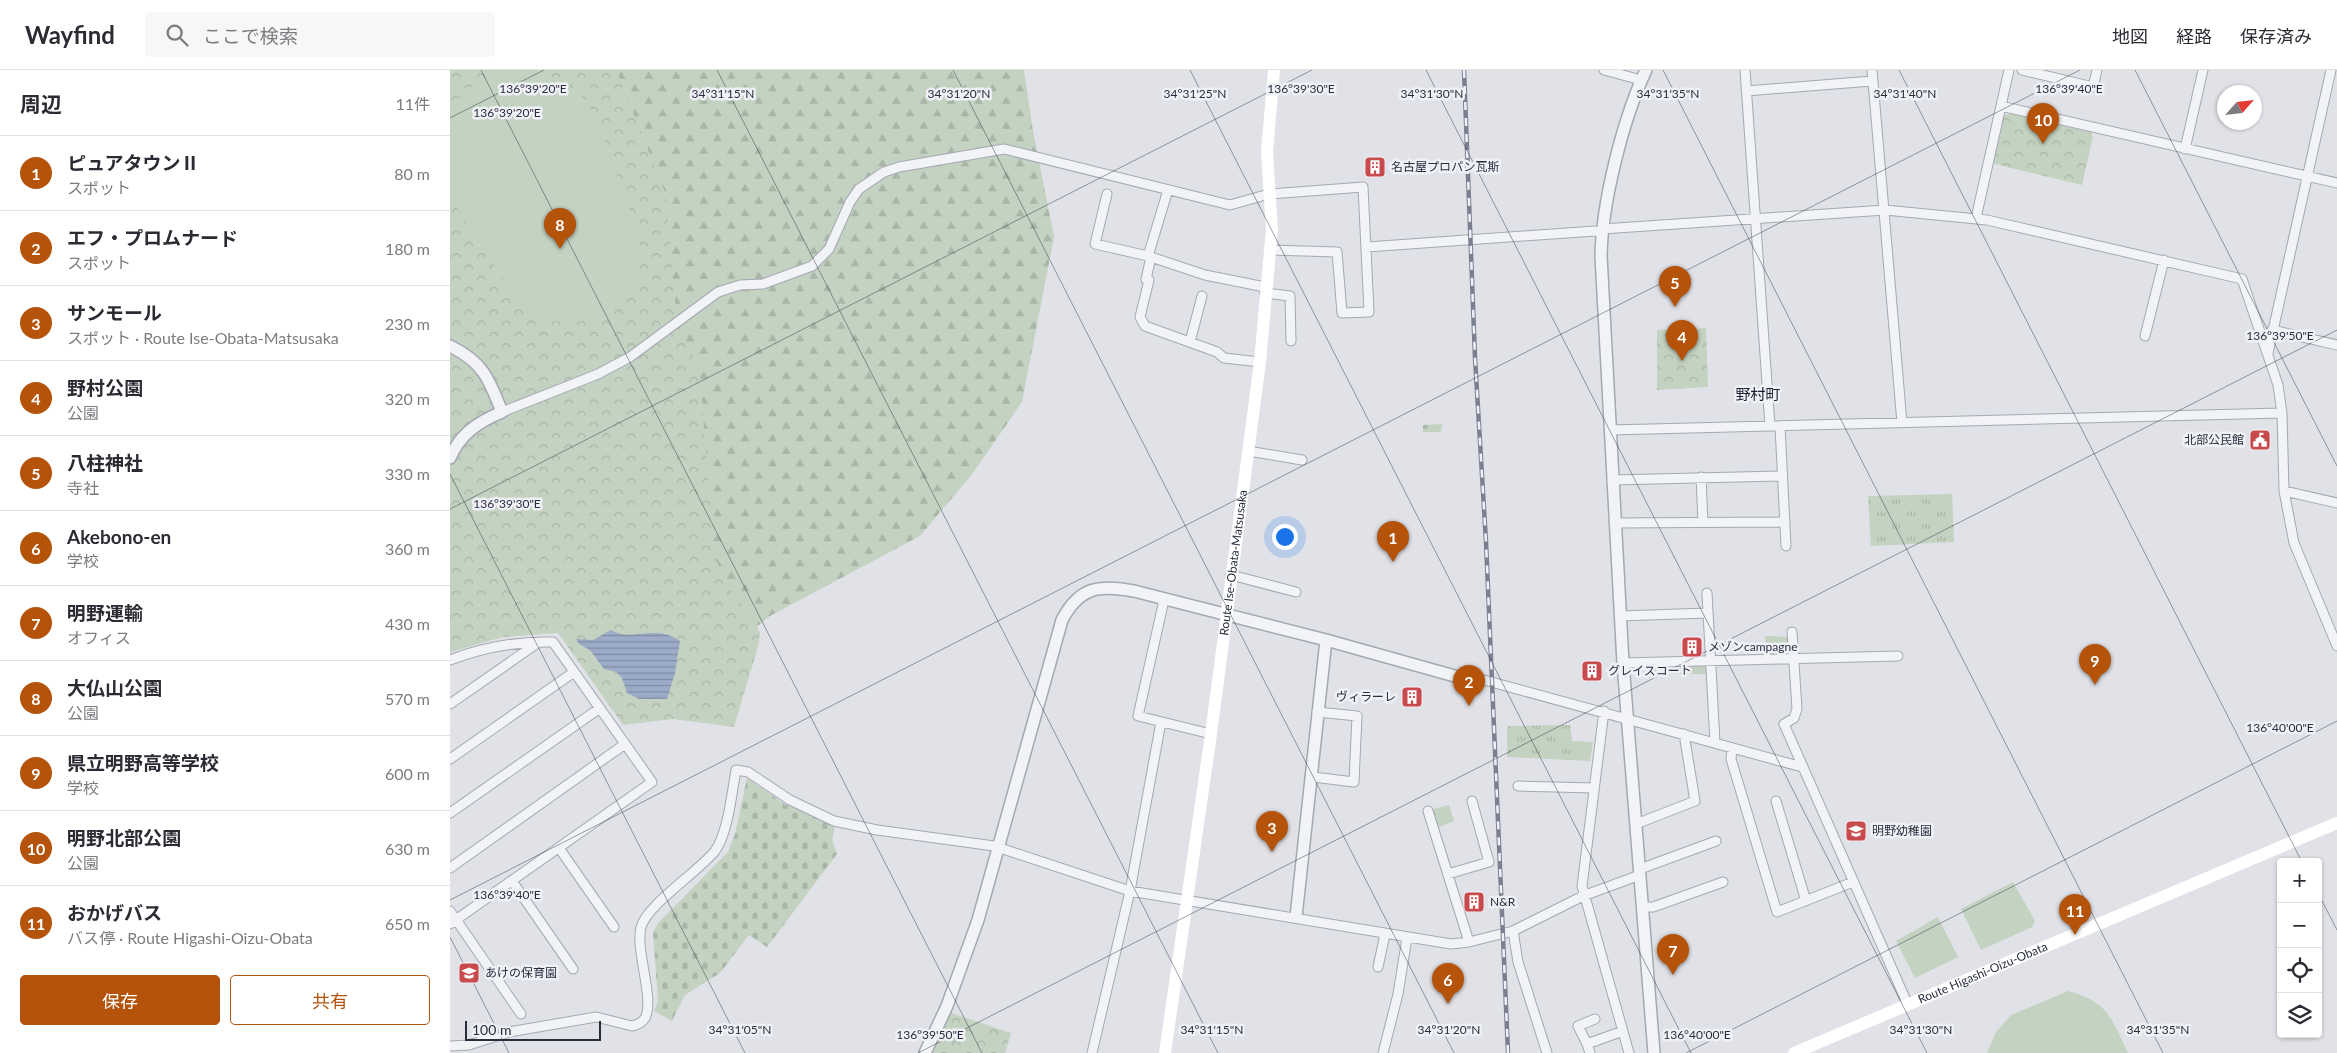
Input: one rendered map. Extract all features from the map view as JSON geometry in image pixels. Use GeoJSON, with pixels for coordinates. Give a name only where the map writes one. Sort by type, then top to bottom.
{"type":"FeatureCollection","features":[{"type":"Feature","properties":{"kind":"main road","name":"Route Ise-Obata-Matsusaka"},"geometry":{"type":"LineString","coordinates":[[1165,1053],[1211,734],[1230,575],[1237,545],[1260,362],[1272,228],[1268,194],[1267,152],[1274,70]]}},
{"type":"Feature","properties":{"kind":"main road","name":"Route Higashi-Oizu-Obata"},"geometry":{"type":"LineString","coordinates":[[1794,1053],[2337,824]]}},
{"type":"Feature","properties":{"kind":"street"},"geometry":{"type":"LineString","coordinates":[[1604,70],[1644,75],[1625,128],[1609,190],[1602,231],[1614,523],[1623,663],[1654,1053]]}},
{"type":"Feature","properties":{"kind":"street"},"geometry":{"type":"LineString","coordinates":[[1745,70],[1770,426]]}},
{"type":"Feature","properties":{"kind":"street"},"geometry":{"type":"LineString","coordinates":[[1872,70],[1902,423]]}},
{"type":"Feature","properties":{"kind":"street"},"geometry":{"type":"LineString","coordinates":[[1976,218],[2010,70]]}},
{"type":"Feature","properties":{"kind":"street"},"geometry":{"type":"LineString","coordinates":[[2022,70],[2094,87],[2097,70]]}},
{"type":"Feature","properties":{"kind":"street"},"geometry":{"type":"LineString","coordinates":[[2185,148],[2203,70]]}},
{"type":"Feature","properties":{"kind":"street"},"geometry":{"type":"LineString","coordinates":[[2268,353],[2330,70]]}},
{"type":"Feature","properties":{"kind":"street"},"geometry":{"type":"LineString","coordinates":[[1746,91],[1872,81]]}},
{"type":"Feature","properties":{"kind":"street"},"geometry":{"type":"LineString","coordinates":[[2001,106],[2337,183]]}},
{"type":"Feature","properties":{"kind":"street"},"geometry":{"type":"LineString","coordinates":[[450,458],[461,438],[472,428],[502,412],[598,374],[630,358],[718,292],[740,285],[763,284],[812,266],[825,256],[835,240],[853,196],[869,180],[884,172],[907,166],[1004,149],[1230,205],[1268,194],[1363,187],[1369,312],[1342,313],[1337,252],[1270,250]]}},
{"type":"Feature","properties":{"kind":"street"},"geometry":{"type":"LineString","coordinates":[[1168,190],[1146,278],[1150,280],[1140,316],[1145,326],[1218,352],[1224,358],[1260,362]]}},
{"type":"Feature","properties":{"kind":"street"},"geometry":{"type":"LineString","coordinates":[[1107,194],[1095,244],[1150,257],[1205,275],[1290,296],[1291,341]]}},
{"type":"Feature","properties":{"kind":"street"},"geometry":{"type":"LineString","coordinates":[[1366,248],[1885,210],[1976,218],[2242,279],[2278,385],[2282,413],[2284,491],[2294,543],[2336,642]]}},
{"type":"Feature","properties":{"kind":"street"},"geometry":{"type":"LineString","coordinates":[[2145,336],[2164,260]]}},
{"type":"Feature","properties":{"kind":"street"},"geometry":{"type":"LineString","coordinates":[[1190,342],[1202,296]]}},
{"type":"Feature","properties":{"kind":"street"},"geometry":{"type":"LineString","coordinates":[[2272,330],[2337,345]]}},
{"type":"Feature","properties":{"kind":"street"},"geometry":{"type":"LineString","coordinates":[[450,346],[479,365],[490,381],[502,412]]}},
{"type":"Feature","properties":{"kind":"street"},"geometry":{"type":"LineString","coordinates":[[1610,430],[2282,413]]}},
{"type":"Feature","properties":{"kind":"street"},"geometry":{"type":"LineString","coordinates":[[1780,426],[1786,546]]}},
{"type":"Feature","properties":{"kind":"street"},"geometry":{"type":"LineString","coordinates":[[1248,451],[1302,460]]}},
{"type":"Feature","properties":{"kind":"street"},"geometry":{"type":"LineString","coordinates":[[1612,480],[1782,476]]}},
{"type":"Feature","properties":{"kind":"street"},"geometry":{"type":"LineString","coordinates":[[1701,477],[1703,522]]}},
{"type":"Feature","properties":{"kind":"street"},"geometry":{"type":"LineString","coordinates":[[2284,491],[2337,503]]}},
{"type":"Feature","properties":{"kind":"street"},"geometry":{"type":"LineString","coordinates":[[1614,523],[1785,522]]}},
{"type":"Feature","properties":{"kind":"street"},"geometry":{"type":"LineString","coordinates":[[1230,575],[1296,592]]}},
{"type":"Feature","properties":{"kind":"street"},"geometry":{"type":"LineString","coordinates":[[925,1053],[940,1025],[958,979],[1000,847],[1058,632],[1066,612],[1083,593],[1098,588],[1116,588],[1326,640],[1476,682],[1484,680],[1802,767]]}},
{"type":"Feature","properties":{"kind":"street"},"geometry":{"type":"LineString","coordinates":[[1707,593],[1715,743]]}},
{"type":"Feature","properties":{"kind":"street"},"geometry":{"type":"LineString","coordinates":[[1164,600],[1138,716],[1211,734]]}},
{"type":"Feature","properties":{"kind":"street"},"geometry":{"type":"LineString","coordinates":[[1620,616],[1708,613]]}},
{"type":"Feature","properties":{"kind":"street"},"geometry":{"type":"LineString","coordinates":[[1792,632],[1797,709],[1794,718],[1784,724],[1908,1005]]}},
{"type":"Feature","properties":{"kind":"street"},"geometry":{"type":"LineString","coordinates":[[1296,917],[1313,777],[1317,712],[1326,640]]}},
{"type":"Feature","properties":{"kind":"street"},"geometry":{"type":"LineString","coordinates":[[450,704],[540,641]]}},
{"type":"Feature","properties":{"kind":"street"},"geometry":{"type":"LineString","coordinates":[[450,660],[475,650],[500,645],[540,641],[554,642],[652,782],[453,922]]}},
{"type":"Feature","properties":{"kind":"street"},"geometry":{"type":"LineString","coordinates":[[1623,663],[1898,656]]}},
{"type":"Feature","properties":{"kind":"street"},"geometry":{"type":"LineString","coordinates":[[450,758],[574,672]]}},
{"type":"Feature","properties":{"kind":"street"},"geometry":{"type":"LineString","coordinates":[[450,813],[600,708]]}},
{"type":"Feature","properties":{"kind":"street"},"geometry":{"type":"LineString","coordinates":[[1313,777],[1354,782],[1357,716],[1317,712]]}},
{"type":"Feature","properties":{"kind":"street"},"geometry":{"type":"LineString","coordinates":[[1604,712],[1582,886],[1583,896],[1629,1053]]}},
{"type":"Feature","properties":{"kind":"street"},"geometry":{"type":"LineString","coordinates":[[1094,1053],[1130,891],[1161,722]]}},
{"type":"Feature","properties":{"kind":"street"},"geometry":{"type":"LineString","coordinates":[[1636,824],[1695,801],[1684,734]]}},
{"type":"Feature","properties":{"kind":"street"},"geometry":{"type":"LineString","coordinates":[[450,868],[625,744]]}},
{"type":"Feature","properties":{"kind":"street"},"geometry":{"type":"LineString","coordinates":[[1732,748],[1731,759],[1777,912],[1853,882]]}},
{"type":"Feature","properties":{"kind":"street"},"geometry":{"type":"LineString","coordinates":[[450,1046],[469,1045],[509,1032],[587,1018],[596,1017],[632,1026],[642,1022],[645,1017],[646,1002],[641,928],[651,912],[715,850],[723,832],[736,770],[748,772],[790,800],[834,821],[877,830],[1000,847],[1130,891],[1296,917],[1407,938],[1456,944],[1513,931],[1583,896],[1716,841]]}},
{"type":"Feature","properties":{"kind":"street"},"geometry":{"type":"LineString","coordinates":[[1518,786],[1594,788]]}},
{"type":"Feature","properties":{"kind":"street"},"geometry":{"type":"LineString","coordinates":[[1448,874],[1489,862],[1472,801]]}},
{"type":"Feature","properties":{"kind":"street"},"geometry":{"type":"LineString","coordinates":[[1776,801],[1806,901]]}},
{"type":"Feature","properties":{"kind":"street"},"geometry":{"type":"LineString","coordinates":[[1428,811],[1469,942]]}},
{"type":"Feature","properties":{"kind":"street"},"geometry":{"type":"LineString","coordinates":[[559,848],[614,927]]}},
{"type":"Feature","properties":{"kind":"street"},"geometry":{"type":"LineString","coordinates":[[512,881],[573,969]]}},
{"type":"Feature","properties":{"kind":"street"},"geometry":{"type":"LineString","coordinates":[[1643,907],[1653,907],[1723,882]]}},
{"type":"Feature","properties":{"kind":"street"},"geometry":{"type":"LineString","coordinates":[[450,911],[453,922],[521,1014]]}},
{"type":"Feature","properties":{"kind":"street"},"geometry":{"type":"LineString","coordinates":[[1513,931],[1518,962],[1547,1053]]}},
{"type":"Feature","properties":{"kind":"street"},"geometry":{"type":"LineString","coordinates":[[1378,968],[1385,934]]}},
{"type":"Feature","properties":{"kind":"street"},"geometry":{"type":"LineString","coordinates":[[1383,1053],[1398,994],[1407,938]]}},
{"type":"Feature","properties":{"kind":"street"},"geometry":{"type":"LineString","coordinates":[[1590,1053],[1578,1026],[1594,1019]]}},
{"type":"Feature","properties":{"kind":"street"},"geometry":{"type":"LineString","coordinates":[[1586,1044],[1623,1031]]}},
{"type":"Feature","properties":{"kind":"green space"},"geometry":{"type":"Polygon","coordinates":[[[450,70],[616,70],[665,192],[678,331],[694,357],[700,375],[714,555],[730,590],[755,621],[760,633],[758,647],[734,727],[673,719],[623,725],[558,633],[502,637],[450,652],[450,70]]]}},
{"type":"Feature","properties":{"kind":"green space"},"geometry":{"type":"Polygon","coordinates":[[[582,70],[1024,70],[1033,131],[1054,237],[1022,402],[973,473],[920,536],[770,616],[759,625],[729,630],[592,630],[502,637],[450,652],[582,70]]]}},
{"type":"Feature","properties":{"kind":"green space"},"geometry":{"type":"Polygon","coordinates":[[[518,71],[541,74],[569,85],[586,101],[606,143],[641,246],[639,270],[633,285],[623,298],[612,308],[598,316],[583,321],[550,320],[533,313],[518,302],[450,197],[451,108],[480,82],[518,71]]]}},
{"type":"Feature","properties":{"kind":"green space"},"geometry":{"type":"Polygon","coordinates":[[[2010,113],[2090,132],[2093,136],[2082,185],[1991,163],[2003,116],[2010,113]]]}},
{"type":"Feature","properties":{"kind":"green space"},"geometry":{"type":"Polygon","coordinates":[[[1706,328],[1708,387],[1657,390],[1657,330],[1706,328]]]}},
{"type":"Feature","properties":{"kind":"green space"},"geometry":{"type":"Polygon","coordinates":[[[1442,424],[1441,432],[1423,432],[1423,425],[1442,424]]]}},
{"type":"Feature","properties":{"kind":"green space"},"geometry":{"type":"Polygon","coordinates":[[[1952,494],[1954,542],[1871,546],[1868,496],[1952,494]]]}},
{"type":"Feature","properties":{"kind":"green space"},"geometry":{"type":"Polygon","coordinates":[[[1765,636],[1790,637],[1791,657],[1767,658],[1765,636]]]}},
{"type":"Feature","properties":{"kind":"green space"},"geometry":{"type":"Polygon","coordinates":[[[1709,665],[1710,674],[1655,674],[1654,667],[1709,665]]]}},
{"type":"Feature","properties":{"kind":"green space"},"geometry":{"type":"Polygon","coordinates":[[[1570,725],[1572,741],[1593,742],[1590,761],[1507,757],[1507,726],[1570,725]]]}},
{"type":"Feature","properties":{"kind":"green space"},"geometry":{"type":"Polygon","coordinates":[[[747,778],[786,805],[792,804],[835,826],[832,839],[837,854],[767,947],[749,935],[720,973],[685,995],[672,1021],[654,1011],[658,1001],[653,932],[659,922],[728,852],[735,834],[747,778]]]}},
{"type":"Feature","properties":{"kind":"green space"},"geometry":{"type":"Polygon","coordinates":[[[1449,805],[1454,821],[1436,828],[1429,810],[1449,805]]]}},
{"type":"Feature","properties":{"kind":"green space"},"geometry":{"type":"Polygon","coordinates":[[[2013,882],[2035,921],[2032,927],[1981,950],[1961,909],[2013,882]]]}},
{"type":"Feature","properties":{"kind":"green space"},"geometry":{"type":"Polygon","coordinates":[[[1938,917],[1958,957],[1915,978],[1896,941],[1938,917]]]}},
{"type":"Feature","properties":{"kind":"green space"},"geometry":{"type":"Polygon","coordinates":[[[2068,991],[2082,995],[2101,1006],[2112,1021],[2128,1053],[1987,1053],[1996,1032],[2011,1015],[2068,991]]]}},
{"type":"Feature","properties":{"kind":"green space"},"geometry":{"type":"Polygon","coordinates":[[[951,1013],[1011,1033],[1005,1053],[931,1053],[951,1013]]]}},
{"type":"Feature","properties":{"kind":"water"},"geometry":{"type":"Polygon","coordinates":[[[611,630],[626,635],[661,634],[671,636],[680,641],[675,673],[667,699],[639,699],[627,693],[622,678],[616,672],[604,669],[590,650],[579,644],[576,639],[593,640],[611,630]]]}},
{"type":"Feature","properties":{"kind":"railway"},"geometry":{"type":"LineString","coordinates":[[1464,70],[1475,358],[1486,542],[1508,1053]]}},
{"type":"Feature","properties":{"kind":"place","name":"明野北部公園"},"geometry":{"type":"Point","coordinates":[2043,144]}},
{"type":"Feature","properties":{"kind":"place","name":"名古屋プロパン瓦斯"},"geometry":{"type":"Point","coordinates":[1375,167]}},
{"type":"Feature","properties":{"kind":"place","name":"大仏山公園"},"geometry":{"type":"Point","coordinates":[560,249]}},
{"type":"Feature","properties":{"kind":"place","name":"八柱神社"},"geometry":{"type":"Point","coordinates":[1675,307]}},
{"type":"Feature","properties":{"kind":"place","name":"野村公園"},"geometry":{"type":"Point","coordinates":[1682,361]}},
{"type":"Feature","properties":{"kind":"place","name":"北部公民館"},"geometry":{"type":"Point","coordinates":[2260,440]}},
{"type":"Feature","properties":{"kind":"place","name":"ピュアタウンⅡ"},"geometry":{"type":"Point","coordinates":[1393,562]}},
{"type":"Feature","properties":{"kind":"place","name":"メゾンcampagne"},"geometry":{"type":"Point","coordinates":[1692,647]}},
{"type":"Feature","properties":{"kind":"place","name":"グレイスコート"},"geometry":{"type":"Point","coordinates":[1592,671]}},
{"type":"Feature","properties":{"kind":"place","name":"県立明野高等学校"},"geometry":{"type":"Point","coordinates":[2095,685]}},
{"type":"Feature","properties":{"kind":"place","name":"ヴィラーレ"},"geometry":{"type":"Point","coordinates":[1412,697]}},
{"type":"Feature","properties":{"kind":"place","name":"エフ・プロムナード"},"geometry":{"type":"Point","coordinates":[1469,706]}},
{"type":"Feature","properties":{"kind":"place","name":"明野幼稚園"},"geometry":{"type":"Point","coordinates":[1856,831]}},
{"type":"Feature","properties":{"kind":"place","name":"サンモール"},"geometry":{"type":"Point","coordinates":[1272,852]}},
{"type":"Feature","properties":{"kind":"place","name":"N&R"},"geometry":{"type":"Point","coordinates":[1474,902]}},
{"type":"Feature","properties":{"kind":"place","name":"おかげバス"},"geometry":{"type":"Point","coordinates":[2075,935]}},
{"type":"Feature","properties":{"kind":"place","name":"あけの保育園"},"geometry":{"type":"Point","coordinates":[469,973]}},
{"type":"Feature","properties":{"kind":"place","name":"明野運輸"},"geometry":{"type":"Point","coordinates":[1673,975]}},
{"type":"Feature","properties":{"kind":"place","name":"Akebono-en"},"geometry":{"type":"Point","coordinates":[1448,1004]}},
{"type":"Feature","properties":{"kind":"district","name":"野村町"},"geometry":{"type":"Point","coordinates":[1758,395]}}]}
